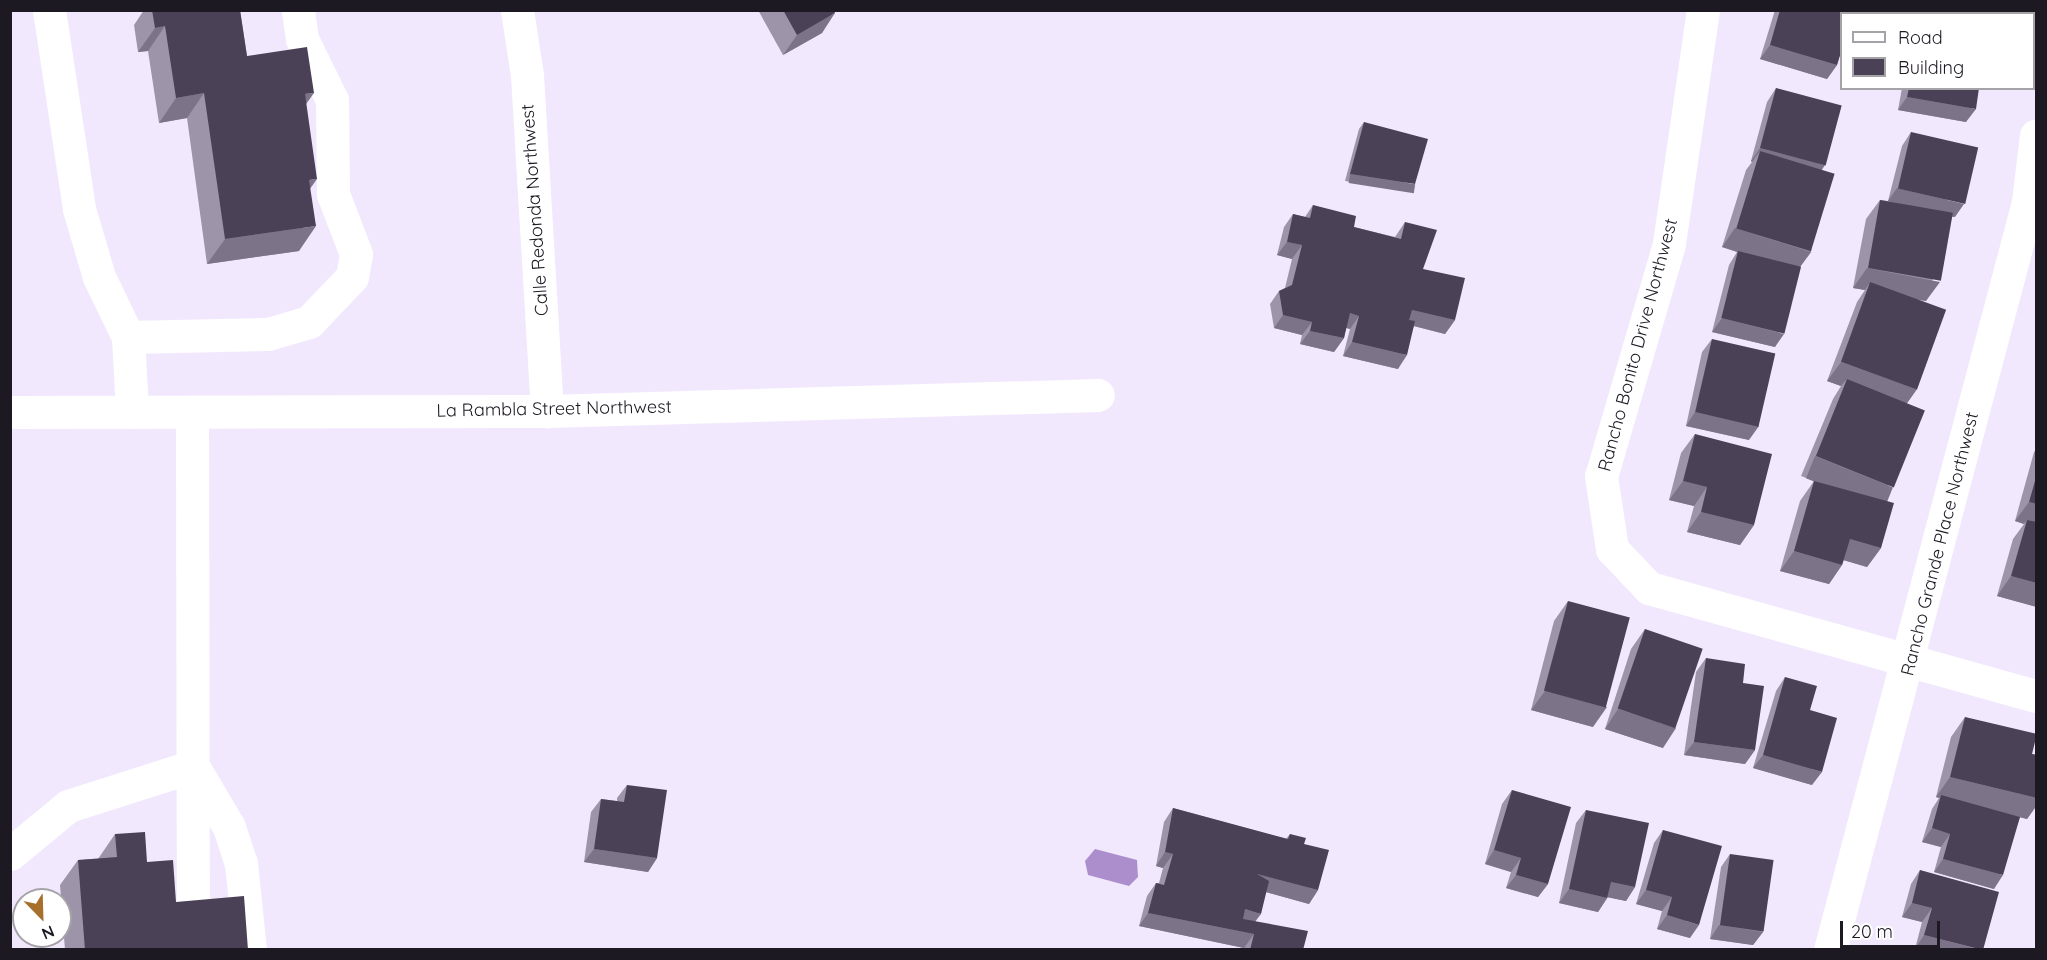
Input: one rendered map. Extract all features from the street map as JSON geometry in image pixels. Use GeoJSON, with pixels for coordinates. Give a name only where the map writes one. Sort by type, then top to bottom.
{"type":"FeatureCollection","features":[{"type":"Feature","properties":{"kind":"street"},"geometry":{"type":"LineString","coordinates":[[49,10],[79,209],[99,277],[128,337],[132,412]]}},
{"type":"Feature","properties":{"kind":"street"},"geometry":{"type":"LineString","coordinates":[[128,337],[268,334],[309,322],[352,277],[356,254],[333,194],[332,100],[302,39],[298,10]]}},
{"type":"Feature","properties":{"kind":"street","name":"Calle Redonda Northwest"},"geometry":{"type":"LineString","coordinates":[[517,10],[527,75],[547,411]]}},
{"type":"Feature","properties":{"kind":"street","name":"Rancho Bonito Drive Northwest"},"geometry":{"type":"LineString","coordinates":[[1703,10],[1669,243],[1601,476],[1612,549],[1649,588],[1910,663],[2037,696]]}},
{"type":"Feature","properties":{"kind":"street","name":"Rancho Grande Place Northwest"},"geometry":{"type":"LineString","coordinates":[[1830,950],[1910,663],[2028,202],[2037,135]]}},
{"type":"Feature","properties":{"kind":"street","name":"La Rambla Street Northwest"},"geometry":{"type":"LineString","coordinates":[[10,412],[547,411],[1098,395]]}},
{"type":"Feature","properties":{"kind":"street"},"geometry":{"type":"LineString","coordinates":[[192,411],[193,910]]}},
{"type":"Feature","properties":{"kind":"street"},"geometry":{"type":"LineString","coordinates":[[10,854],[68,806],[193,766]]}},
{"type":"Feature","properties":{"kind":"street"},"geometry":{"type":"LineString","coordinates":[[193,766],[229,827],[241,862],[250,950]]}},
{"type":"Feature","properties":{"kind":"shaded area"},"geometry":{"type":"Polygon","coordinates":[[[1095,849],[1137,860],[1138,877],[1129,886],[1088,875],[1085,861],[1095,849]]]}},
{"type":"Feature","properties":{"kind":"building"},"geometry":{"type":"Polygon","coordinates":[[[152,10],[240,10],[247,56],[307,47],[314,93],[305,94],[317,179],[309,180],[316,226],[225,239],[204,93],[176,98],[165,26],[155,28],[152,10]]]}},
{"type":"Feature","properties":{"kind":"building"},"geometry":{"type":"Polygon","coordinates":[[[783,10],[834,10],[835,13],[797,35],[783,10]]]}},
{"type":"Feature","properties":{"kind":"building"},"geometry":{"type":"Polygon","coordinates":[[[1780,10],[1853,10],[1852,12],[1840,12],[1840,55],[1837,65],[1770,45],[1780,10]]]}},
{"type":"Feature","properties":{"kind":"building"},"geometry":{"type":"Polygon","coordinates":[[[1923,10],[2004,10],[2004,12],[1923,12],[1923,10]]]}},
{"type":"Feature","properties":{"kind":"building"},"geometry":{"type":"Polygon","coordinates":[[[1776,88],[1842,106],[1826,165],[1760,148],[1776,88]]]}},
{"type":"Feature","properties":{"kind":"building"},"geometry":{"type":"Polygon","coordinates":[[[1909,90],[1979,90],[1976,109],[1907,97],[1909,90]]]}},
{"type":"Feature","properties":{"kind":"building"},"geometry":{"type":"Polygon","coordinates":[[[1364,122],[1428,139],[1415,184],[1350,174],[1364,122]]]}},
{"type":"Feature","properties":{"kind":"building"},"geometry":{"type":"Polygon","coordinates":[[[1911,132],[1978,148],[1965,204],[1898,189],[1911,132]]]}},
{"type":"Feature","properties":{"kind":"building"},"geometry":{"type":"Polygon","coordinates":[[[1760,151],[1835,174],[1811,251],[1736,228],[1760,151]]]}},
{"type":"Feature","properties":{"kind":"building"},"geometry":{"type":"Polygon","coordinates":[[[1880,200],[1953,213],[1941,281],[1868,268],[1880,200]]]}},
{"type":"Feature","properties":{"kind":"building"},"geometry":{"type":"Polygon","coordinates":[[[1313,205],[1356,216],[1354,227],[1401,239],[1405,222],[1437,230],[1423,269],[1465,278],[1455,320],[1412,310],[1409,320],[1415,321],[1407,355],[1352,342],[1359,316],[1350,313],[1344,338],[1310,331],[1312,322],[1283,315],[1279,291],[1292,285],[1302,245],[1287,242],[1293,214],[1310,218],[1313,205]]]}},
{"type":"Feature","properties":{"kind":"building"},"geometry":{"type":"Polygon","coordinates":[[[1738,251],[1801,267],[1784,334],[1721,318],[1738,251]]]}},
{"type":"Feature","properties":{"kind":"building"},"geometry":{"type":"Polygon","coordinates":[[[1870,282],[1946,310],[1917,390],[1841,362],[1870,282]]]}},
{"type":"Feature","properties":{"kind":"building"},"geometry":{"type":"Polygon","coordinates":[[[1712,339],[1775,354],[1758,427],[1695,412],[1712,339]]]}},
{"type":"Feature","properties":{"kind":"building"},"geometry":{"type":"Polygon","coordinates":[[[1847,379],[1925,410],[1894,487],[1816,456],[1847,379]]]}},
{"type":"Feature","properties":{"kind":"building"},"geometry":{"type":"Polygon","coordinates":[[[1695,434],[1772,454],[1754,525],[1701,512],[1707,487],[1683,481],[1695,434]]]}},
{"type":"Feature","properties":{"kind":"building"},"geometry":{"type":"Polygon","coordinates":[[[2037,474],[2037,504],[2029,502],[2037,474]]]}},
{"type":"Feature","properties":{"kind":"building"},"geometry":{"type":"Polygon","coordinates":[[[1814,481],[1894,503],[1881,548],[1850,539],[1842,565],[1794,551],[1814,481]]]}},
{"type":"Feature","properties":{"kind":"building"},"geometry":{"type":"Polygon","coordinates":[[[2027,520],[2037,522],[2037,583],[2011,576],[2027,520]]]}},
{"type":"Feature","properties":{"kind":"building"},"geometry":{"type":"Polygon","coordinates":[[[1568,601],[1630,618],[1606,707],[1544,691],[1568,601]]]}},
{"type":"Feature","properties":{"kind":"building"},"geometry":{"type":"Polygon","coordinates":[[[1645,629],[1703,649],[1675,728],[1618,708],[1645,629]]]}},
{"type":"Feature","properties":{"kind":"building"},"geometry":{"type":"Polygon","coordinates":[[[1706,658],[1745,664],[1743,683],[1764,686],[1755,750],[1694,742],[1706,658]]]}},
{"type":"Feature","properties":{"kind":"building"},"geometry":{"type":"Polygon","coordinates":[[[1785,677],[1817,686],[1810,710],[1837,718],[1822,772],[1763,755],[1785,677]]]}},
{"type":"Feature","properties":{"kind":"building"},"geometry":{"type":"Polygon","coordinates":[[[1965,717],[2037,734],[2032,754],[2037,755],[2037,798],[1950,777],[1965,717]]]}},
{"type":"Feature","properties":{"kind":"building"},"geometry":{"type":"Polygon","coordinates":[[[627,785],[667,790],[657,858],[594,849],[601,799],[624,802],[627,785]]]}},
{"type":"Feature","properties":{"kind":"building"},"geometry":{"type":"Polygon","coordinates":[[[1512,790],[1571,807],[1548,884],[1516,875],[1521,858],[1494,850],[1512,790]]]}},
{"type":"Feature","properties":{"kind":"building"},"geometry":{"type":"Polygon","coordinates":[[[1941,795],[2020,817],[2003,875],[1943,859],[1950,834],[1932,828],[1941,795]]]}},
{"type":"Feature","properties":{"kind":"building"},"geometry":{"type":"Polygon","coordinates":[[[1173,808],[1288,839],[1290,834],[1306,838],[1304,844],[1329,850],[1318,890],[1257,874],[1269,881],[1261,914],[1245,909],[1243,919],[1308,931],[1303,950],[1250,950],[1254,934],[1148,913],[1156,883],[1164,885],[1173,854],[1165,852],[1173,808]]]}},
{"type":"Feature","properties":{"kind":"building"},"geometry":{"type":"Polygon","coordinates":[[[1586,810],[1649,823],[1635,887],[1611,882],[1607,898],[1569,889],[1586,810]]]}},
{"type":"Feature","properties":{"kind":"building"},"geometry":{"type":"Polygon","coordinates":[[[1663,830],[1722,846],[1699,925],[1667,915],[1672,897],[1646,890],[1663,830]]]}},
{"type":"Feature","properties":{"kind":"building"},"geometry":{"type":"Polygon","coordinates":[[[145,832],[147,862],[173,860],[176,902],[244,896],[248,950],[85,950],[78,860],[117,857],[115,834],[145,832]]]}},
{"type":"Feature","properties":{"kind":"building"},"geometry":{"type":"Polygon","coordinates":[[[1730,854],[1774,860],[1764,931],[1720,925],[1730,854]]]}},
{"type":"Feature","properties":{"kind":"building"},"geometry":{"type":"Polygon","coordinates":[[[1920,870],[1999,892],[1983,950],[1924,935],[1932,908],[1912,903],[1920,870]]]}}]}
